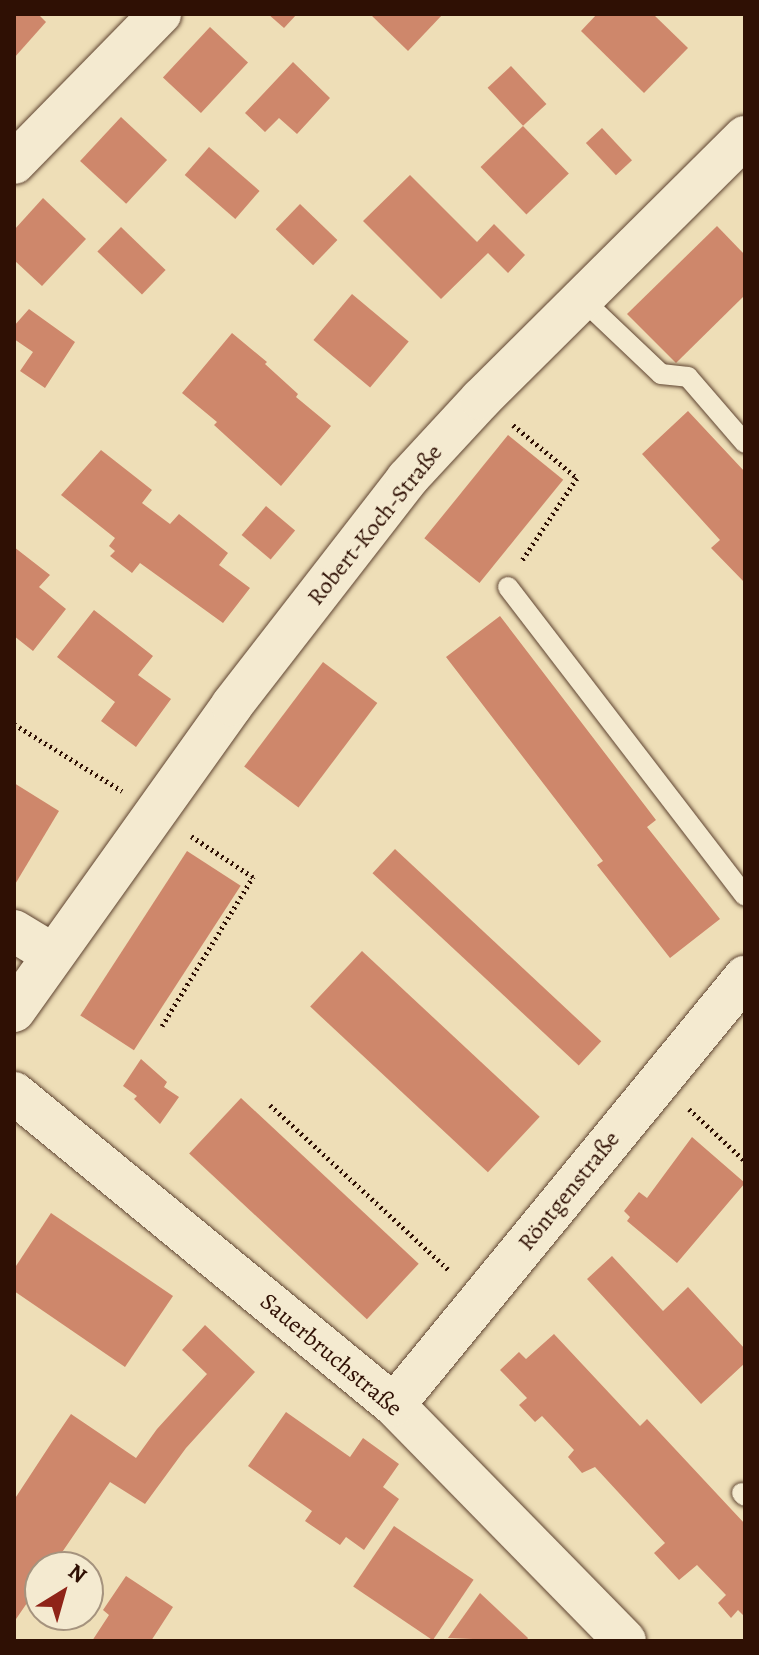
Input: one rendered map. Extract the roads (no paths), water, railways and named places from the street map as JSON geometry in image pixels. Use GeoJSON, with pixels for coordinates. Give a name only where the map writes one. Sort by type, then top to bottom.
{"type":"FeatureCollection","features":[{"type":"Feature","properties":{"kind":"street"},"geometry":{"type":"LineString","coordinates":[[14,163],[160,14]]}},
{"type":"Feature","properties":{"kind":"street","name":"Robert-Koch-Straße"},"geometry":{"type":"LineString","coordinates":[[14,1011],[154,811],[407,479],[481,399],[745,137]]}},
{"type":"Feature","properties":{"kind":"street"},"geometry":{"type":"LineString","coordinates":[[14,931],[52,954]]}},
{"type":"Feature","properties":{"kind":"street","name":"Röntgenstraße"},"geometry":{"type":"LineString","coordinates":[[394,1405],[745,977]]}},
{"type":"Feature","properties":{"kind":"street","name":"Sauerbruchstraße"},"geometry":{"type":"LineString","coordinates":[[14,1093],[394,1405],[625,1641]]}},
{"type":"Feature","properties":{"kind":"lane"},"geometry":{"type":"LineString","coordinates":[[582,299],[661,374],[688,377],[745,443]]}},
{"type":"Feature","properties":{"kind":"lane"},"geometry":{"type":"LineString","coordinates":[[508,587],[745,896]]}}]}
